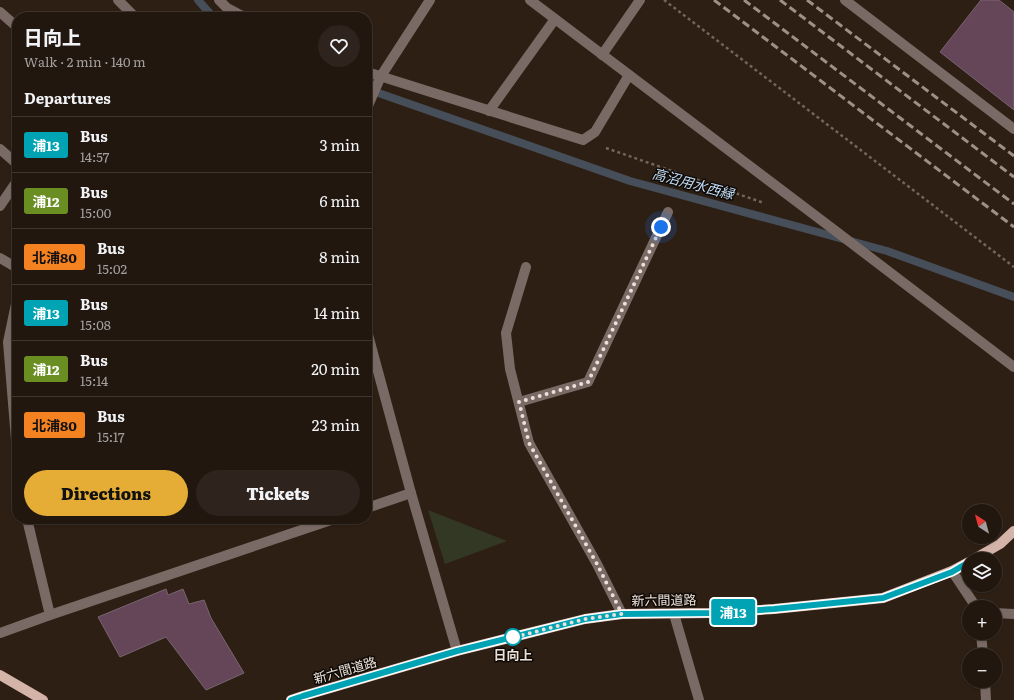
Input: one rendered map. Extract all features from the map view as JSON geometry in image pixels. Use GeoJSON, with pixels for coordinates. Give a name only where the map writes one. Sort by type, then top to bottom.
{"type":"FeatureCollection","features":[{"type":"Feature","properties":{"kind":"main road"},"geometry":{"type":"LineString","coordinates":[[986,552],[1000,544],[1014,531]]}},
{"type":"Feature","properties":{"kind":"main road","name":"新六間道路"},"geometry":{"type":"LineString","coordinates":[[291,700],[457,651],[585,619],[622,614],[674,614],[774,609],[883,598],[952,572],[962,566]]}},
{"type":"Feature","properties":{"kind":"main road"},"geometry":{"type":"LineString","coordinates":[[0,675],[43,700]]}},
{"type":"Feature","properties":{"kind":"street"},"geometry":{"type":"LineString","coordinates":[[118,0],[130,12]]}},
{"type":"Feature","properties":{"kind":"street"},"geometry":{"type":"LineString","coordinates":[[219,0],[227,8],[235,12]]}},
{"type":"Feature","properties":{"kind":"street"},"geometry":{"type":"LineString","coordinates":[[372,96],[380,76],[430,0]]}},
{"type":"Feature","properties":{"kind":"street"},"geometry":{"type":"LineString","coordinates":[[530,0],[1014,367]]}},
{"type":"Feature","properties":{"kind":"street"},"geometry":{"type":"LineString","coordinates":[[602,55],[640,0]]}},
{"type":"Feature","properties":{"kind":"street"},"geometry":{"type":"LineString","coordinates":[[845,0],[1014,129]]}},
{"type":"Feature","properties":{"kind":"street"},"geometry":{"type":"LineString","coordinates":[[0,12],[12,23]]}},
{"type":"Feature","properties":{"kind":"street"},"geometry":{"type":"LineString","coordinates":[[489,111],[555,20]]}},
{"type":"Feature","properties":{"kind":"street"},"geometry":{"type":"LineString","coordinates":[[372,74],[583,140],[595,132],[629,75]]}},
{"type":"Feature","properties":{"kind":"street"},"geometry":{"type":"LineString","coordinates":[[0,149],[12,160]]}},
{"type":"Feature","properties":{"kind":"street"},"geometry":{"type":"LineString","coordinates":[[0,206],[12,188]]}},
{"type":"Feature","properties":{"kind":"street"},"geometry":{"type":"LineString","coordinates":[[519,402],[588,382],[668,212]]}},
{"type":"Feature","properties":{"kind":"street"},"geometry":{"type":"LineString","coordinates":[[0,258],[12,265]]}},
{"type":"Feature","properties":{"kind":"street"},"geometry":{"type":"LineString","coordinates":[[526,267],[506,333],[510,369],[529,443],[597,564],[622,614]]}},
{"type":"Feature","properties":{"kind":"street"},"geometry":{"type":"LineString","coordinates":[[12,323],[8,342],[12,391]]}},
{"type":"Feature","properties":{"kind":"street"},"geometry":{"type":"LineString","coordinates":[[372,350],[410,493],[457,651]]}},
{"type":"Feature","properties":{"kind":"street"},"geometry":{"type":"LineString","coordinates":[[372,506],[410,493]]}},
{"type":"Feature","properties":{"kind":"street"},"geometry":{"type":"LineString","coordinates":[[28,524],[50,615]]}},
{"type":"Feature","properties":{"kind":"street"},"geometry":{"type":"LineString","coordinates":[[0,633],[319,524]]}},
{"type":"Feature","properties":{"kind":"street"},"geometry":{"type":"LineString","coordinates":[[952,572],[971,600]]}},
{"type":"Feature","properties":{"kind":"street"},"geometry":{"type":"LineString","coordinates":[[1002,613],[1014,614]]}},
{"type":"Feature","properties":{"kind":"street"},"geometry":{"type":"LineString","coordinates":[[674,614],[699,700]]}},
{"type":"Feature","properties":{"kind":"street"},"geometry":{"type":"LineString","coordinates":[[985,688],[986,700]]}},
{"type":"Feature","properties":{"kind":"path"},"geometry":{"type":"LineString","coordinates":[[664,0],[1014,267]]}},
{"type":"Feature","properties":{"kind":"path"},"geometry":{"type":"LineString","coordinates":[[583,140],[770,205]]}},
{"type":"Feature","properties":{"kind":"green space"},"geometry":{"type":"Polygon","coordinates":[[[428,510],[507,541],[445,564],[428,510]]]}},
{"type":"Feature","properties":{"kind":"building"},"geometry":{"type":"Polygon","coordinates":[[[981,0],[999,0],[1014,12],[1014,110],[940,52],[981,0]]]}},
{"type":"Feature","properties":{"kind":"building"},"geometry":{"type":"Polygon","coordinates":[[[166,589],[168,595],[183,589],[189,604],[204,600],[211,618],[244,673],[206,690],[166,637],[120,657],[98,617],[166,589]]]}},
{"type":"Feature","properties":{"kind":"waterway","name":"高沼用水西縁"},"geometry":{"type":"LineString","coordinates":[[198,0],[209,12]]}},
{"type":"Feature","properties":{"kind":"waterway","name":"高沼用水西縁"},"geometry":{"type":"LineString","coordinates":[[372,91],[630,181],[887,251],[1014,297]]}},
{"type":"Feature","properties":{"kind":"railway"},"geometry":{"type":"LineString","coordinates":[[714,0],[1014,227]]}},
{"type":"Feature","properties":{"kind":"railway"},"geometry":{"type":"LineString","coordinates":[[744,0],[1014,204]]}},
{"type":"Feature","properties":{"kind":"railway"},"geometry":{"type":"LineString","coordinates":[[780,0],[1014,177]]}},
{"type":"Feature","properties":{"kind":"railway"},"geometry":{"type":"LineString","coordinates":[[807,0],[1014,156]]}},
{"type":"Feature","properties":{"kind":"bus line","name":"浦13"},"geometry":{"type":"LineString","coordinates":[[291,700],[457,651],[585,619],[622,614],[714,613],[774,609],[883,598],[952,572],[962,566]]}},
{"type":"Feature","properties":{"kind":"place","name":"日向上"},"geometry":{"type":"Point","coordinates":[513,637]}},
{"type":"Feature","properties":{"kind":"route"},"geometry":{"type":"LineString","coordinates":[[513,637],[511,638],[585,619],[622,614],[597,564],[529,443],[519,402],[588,382],[661,227]]}}]}
